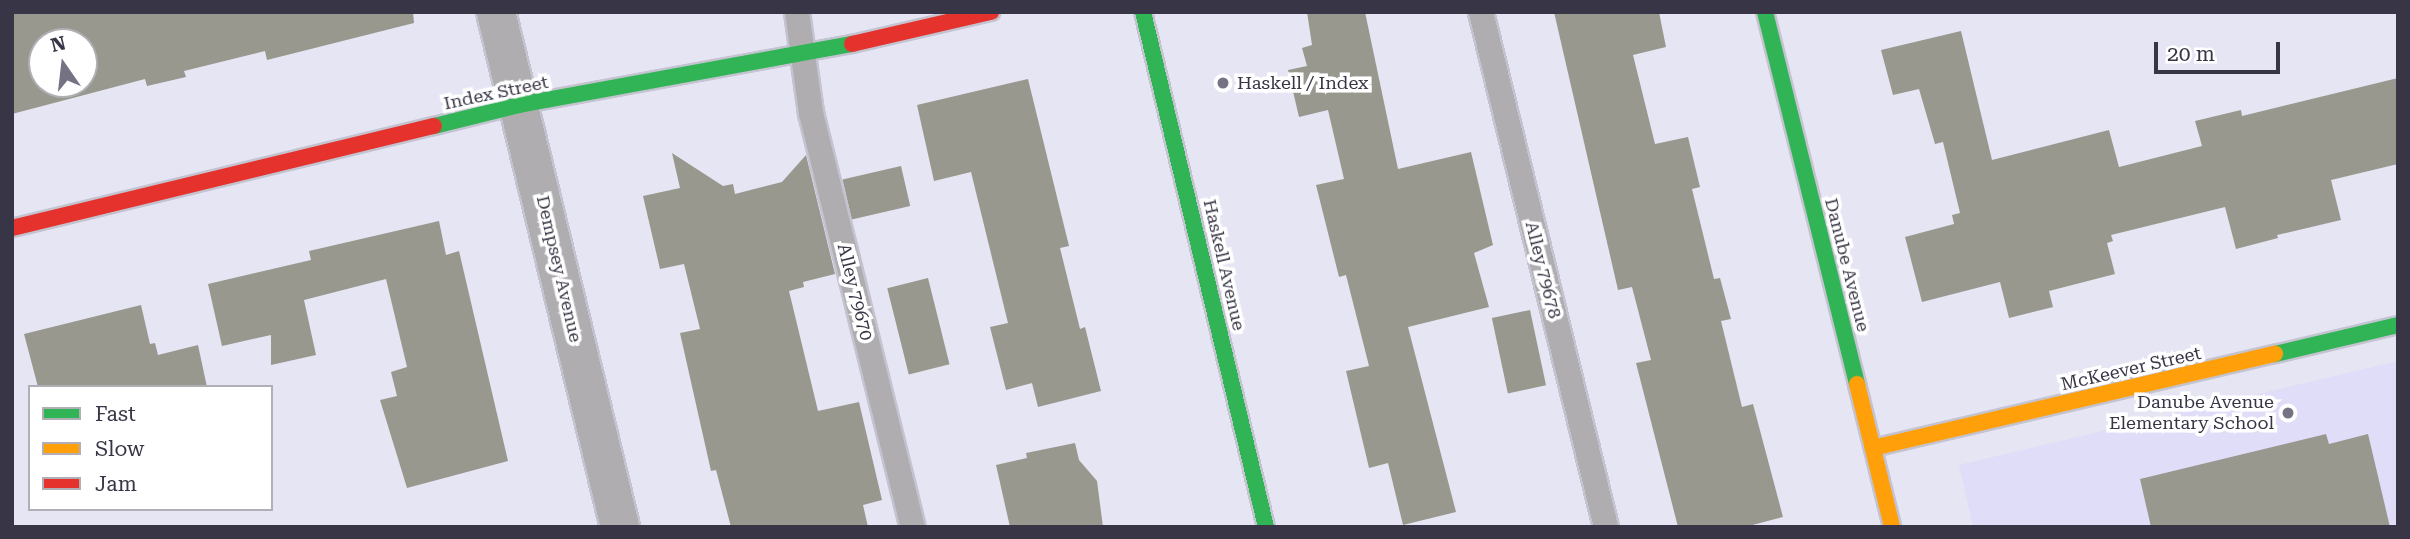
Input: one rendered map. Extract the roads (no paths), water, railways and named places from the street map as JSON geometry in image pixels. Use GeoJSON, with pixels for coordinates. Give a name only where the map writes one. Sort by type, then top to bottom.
{"type":"FeatureCollection","features":[{"type":"Feature","properties":{"kind":"street","name":"Dempsey Avenue"},"geometry":{"type":"LineString","coordinates":[[496,12],[620,527]]}},
{"type":"Feature","properties":{"kind":"street","name":"Index Street"},"geometry":{"type":"LineString","coordinates":[[12,228],[519,105],[803,55],[991,12]]}},
{"type":"Feature","properties":{"kind":"street","name":"Haskell Avenue"},"geometry":{"type":"LineString","coordinates":[[1143,12],[1266,527]]}},
{"type":"Feature","properties":{"kind":"street","name":"Danube Avenue"},"geometry":{"type":"LineString","coordinates":[[1765,12],[1892,527]]}},
{"type":"Feature","properties":{"kind":"street","name":"McKeever Street"},"geometry":{"type":"LineString","coordinates":[[1873,448],[2398,325]]}},
{"type":"Feature","properties":{"kind":"lane","name":"Alley 79670"},"geometry":{"type":"LineString","coordinates":[[797,12],[811,113],[913,527]]}},
{"type":"Feature","properties":{"kind":"lane","name":"Alley 79678"},"geometry":{"type":"LineString","coordinates":[[1481,12],[1605,527]]}},
{"type":"Feature","properties":{"kind":"place","name":"Haskell / Index"},"geometry":{"type":"Point","coordinates":[1223,83]}},
{"type":"Feature","properties":{"kind":"place","name":"Danube Avenue Elementary School"},"geometry":{"type":"Point","coordinates":[2288,413]}}]}
